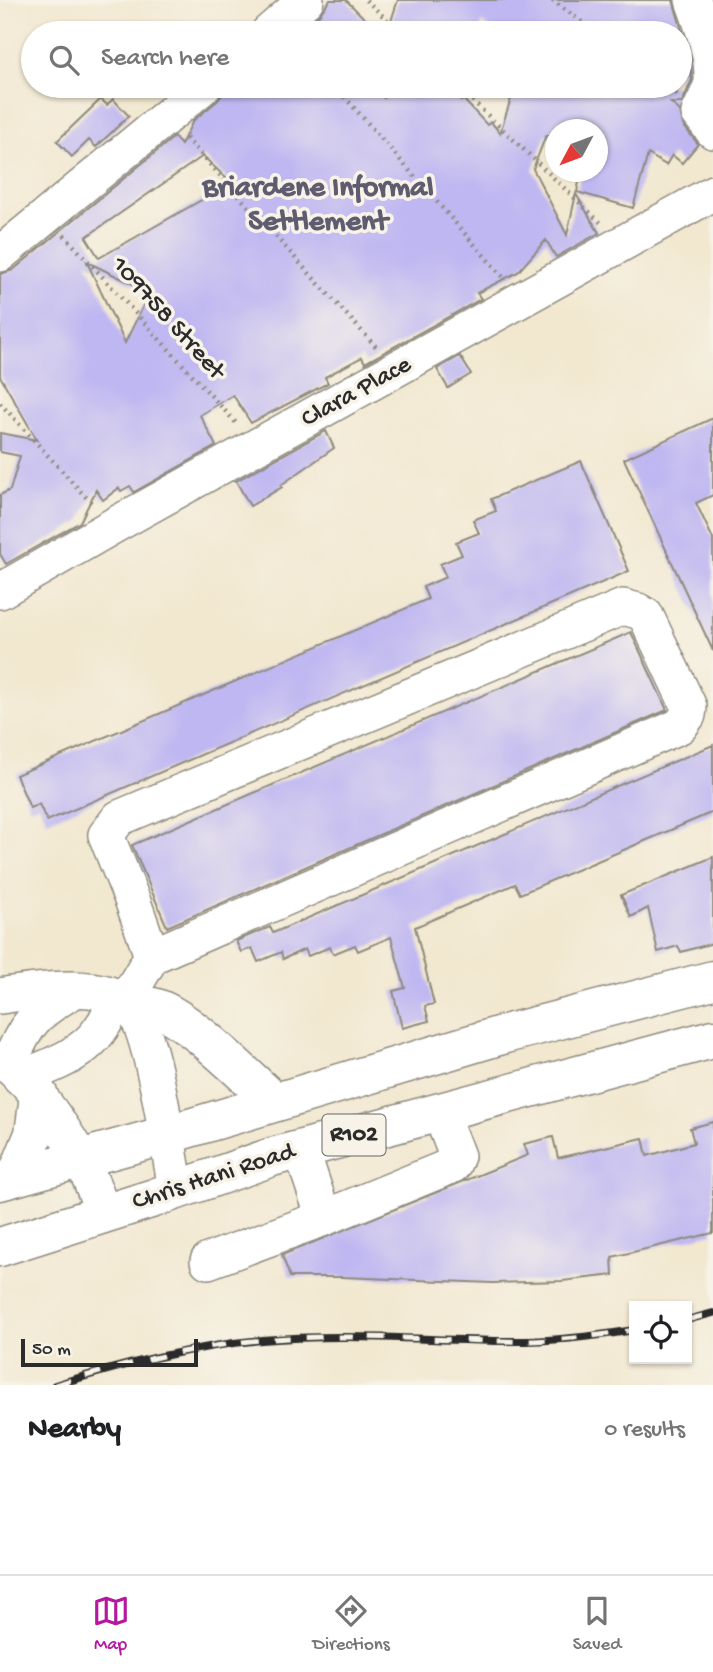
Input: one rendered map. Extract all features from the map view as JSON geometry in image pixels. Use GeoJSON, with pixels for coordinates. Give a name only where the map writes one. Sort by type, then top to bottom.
{"type":"FeatureCollection","features":[{"type":"Feature","properties":{"kind":"main road","name":"Chris Hani Road"},"geometry":{"type":"LineString","coordinates":[[9,1178],[166,1135],[505,1034],[713,980]]}},
{"type":"Feature","properties":{"kind":"main road"},"geometry":{"type":"LineString","coordinates":[[124,1002],[152,1006],[172,1016],[196,1033],[275,1102]]}},
{"type":"Feature","properties":{"kind":"main road","name":"Chris Hani Road"},"geometry":{"type":"LineString","coordinates":[[0,1247],[301,1149],[713,1039]]}},
{"type":"Feature","properties":{"kind":"main road"},"geometry":{"type":"LineString","coordinates":[[9,1178],[34,1134],[17,1075]]}},
{"type":"Feature","properties":{"kind":"street"},"geometry":{"type":"LineString","coordinates":[[282,21],[306,0]]}},
{"type":"Feature","properties":{"kind":"street"},"geometry":{"type":"LineString","coordinates":[[693,0],[708,41],[712,62],[706,122]]}},
{"type":"Feature","properties":{"kind":"street"},"geometry":{"type":"LineString","coordinates":[[0,254],[189,98]]}},
{"type":"Feature","properties":{"kind":"street","name":"Clara Place"},"geometry":{"type":"LineString","coordinates":[[0,591],[713,194]]}},
{"type":"Feature","properties":{"kind":"street"},"geometry":{"type":"LineString","coordinates":[[17,1075],[52,1065],[80,1049],[124,1002],[152,956],[680,726],[688,715],[688,707],[646,617],[638,611],[623,607],[119,818],[106,835],[152,956]]}},
{"type":"Feature","properties":{"kind":"street"},"geometry":{"type":"LineString","coordinates":[[78,989],[34,1016],[22,1034],[17,1075],[80,1158],[104,1214]]}},
{"type":"Feature","properties":{"kind":"street"},"geometry":{"type":"LineString","coordinates":[[0,996],[33,990],[78,989],[105,993],[124,1002],[147,1041],[176,1190]]}},
{"type":"Feature","properties":{"kind":"street"},"geometry":{"type":"LineString","coordinates":[[208,1261],[324,1218],[453,1165],[457,1156],[440,1112]]}},
{"type":"Feature","properties":{"kind":"street"},"geometry":{"type":"LineString","coordinates":[[301,1149],[324,1218]]}},
{"type":"Feature","properties":{"kind":"path"},"geometry":{"type":"LineString","coordinates":[[366,0],[388,21]]}},
{"type":"Feature","properties":{"kind":"path"},"geometry":{"type":"LineString","coordinates":[[552,0],[581,21]]}},
{"type":"Feature","properties":{"kind":"path"},"geometry":{"type":"LineString","coordinates":[[346,98],[524,300]]}},
{"type":"Feature","properties":{"kind":"path"},"geometry":{"type":"LineString","coordinates":[[470,98],[622,244]]}},
{"type":"Feature","properties":{"kind":"path"},"geometry":{"type":"LineString","coordinates":[[166,117],[397,370]]}},
{"type":"Feature","properties":{"kind":"path","name":"109758 Street"},"geometry":{"type":"LineString","coordinates":[[47,216],[257,447]]}},
{"type":"Feature","properties":{"kind":"path"},"geometry":{"type":"LineString","coordinates":[[0,403],[113,526]]}},
{"type":"Feature","properties":{"kind":"building"},"geometry":{"type":"Polygon","coordinates":[[[330,0],[346,0],[367,21],[312,21],[330,0]]]}},
{"type":"Feature","properties":{"kind":"building"},"geometry":{"type":"Polygon","coordinates":[[[398,0],[673,0],[679,21],[391,21],[398,0]]]}},
{"type":"Feature","properties":{"kind":"building"},"geometry":{"type":"Polygon","coordinates":[[[220,98],[463,99],[487,125],[491,122],[500,133],[511,98],[684,98],[682,103],[671,103],[680,111],[683,125],[698,144],[682,163],[672,155],[666,165],[648,154],[633,208],[577,192],[579,182],[608,182],[608,119],[545,119],[545,138],[533,169],[567,235],[576,194],[599,233],[556,257],[546,240],[518,272],[477,293],[481,299],[365,363],[362,357],[325,377],[328,383],[251,423],[233,395],[200,415],[216,446],[134,492],[130,486],[121,491],[119,488],[103,500],[96,490],[80,522],[6,564],[0,554],[0,495],[10,490],[20,456],[0,452],[0,433],[37,440],[0,376],[0,274],[13,270],[174,137],[181,145],[193,121],[220,98]],[[203,156],[86,237],[99,258],[212,194],[227,179],[203,156]],[[87,262],[125,343],[150,292],[87,262]]]}},
{"type":"Feature","properties":{"kind":"building"},"geometry":{"type":"Polygon","coordinates":[[[101,99],[107,105],[113,99],[129,116],[96,147],[89,140],[72,157],[57,141],[101,99]]]}},
{"type":"Feature","properties":{"kind":"building"},"geometry":{"type":"Polygon","coordinates":[[[460,356],[471,374],[448,388],[437,369],[460,356]]]}},
{"type":"Feature","properties":{"kind":"building"},"geometry":{"type":"Polygon","coordinates":[[[713,418],[713,495],[696,503],[713,539],[713,651],[624,459],[713,418]]]}},
{"type":"Feature","properties":{"kind":"building"},"geometry":{"type":"Polygon","coordinates":[[[326,431],[334,448],[281,485],[282,487],[250,506],[236,481],[326,431]]]}},
{"type":"Feature","properties":{"kind":"building"},"geometry":{"type":"Polygon","coordinates":[[[581,461],[629,571],[47,821],[39,804],[30,808],[16,775],[428,599],[423,587],[446,577],[440,564],[462,555],[456,542],[479,533],[473,520],[496,511],[491,499],[581,461]]]}},
{"type":"Feature","properties":{"kind":"building"},"geometry":{"type":"Polygon","coordinates":[[[631,632],[667,710],[167,927],[132,845],[631,632]]]}},
{"type":"Feature","properties":{"kind":"building"},"geometry":{"type":"Polygon","coordinates":[[[713,745],[713,812],[520,894],[515,884],[415,927],[434,1004],[425,1006],[429,1021],[402,1028],[393,991],[405,988],[391,937],[358,951],[355,945],[333,954],[330,947],[308,956],[305,949],[283,959],[281,952],[258,962],[252,948],[241,952],[236,941],[270,927],[273,933],[713,745]]]}},
{"type":"Feature","properties":{"kind":"building"},"geometry":{"type":"Polygon","coordinates":[[[713,857],[713,943],[681,952],[678,946],[658,952],[648,908],[631,917],[621,895],[713,857]]]}},
{"type":"Feature","properties":{"kind":"building"},"geometry":{"type":"Polygon","coordinates":[[[713,1122],[713,1233],[612,1257],[613,1275],[562,1281],[493,1283],[290,1277],[282,1255],[528,1155],[524,1144],[553,1137],[558,1158],[643,1138],[647,1156],[694,1143],[690,1128],[713,1122]]]}},
{"type":"Feature","properties":{"kind":"railway"},"geometry":{"type":"LineString","coordinates":[[692,1319],[713,1313]]}},
{"type":"Feature","properties":{"kind":"railway"},"geometry":{"type":"LineString","coordinates":[[55,1385],[157,1357],[262,1340],[352,1337],[535,1341],[629,1331]]}},
{"type":"Feature","properties":{"kind":"district","name":"Briardene Informal Settlement"},"geometry":{"type":"Point","coordinates":[318,206]}}]}
